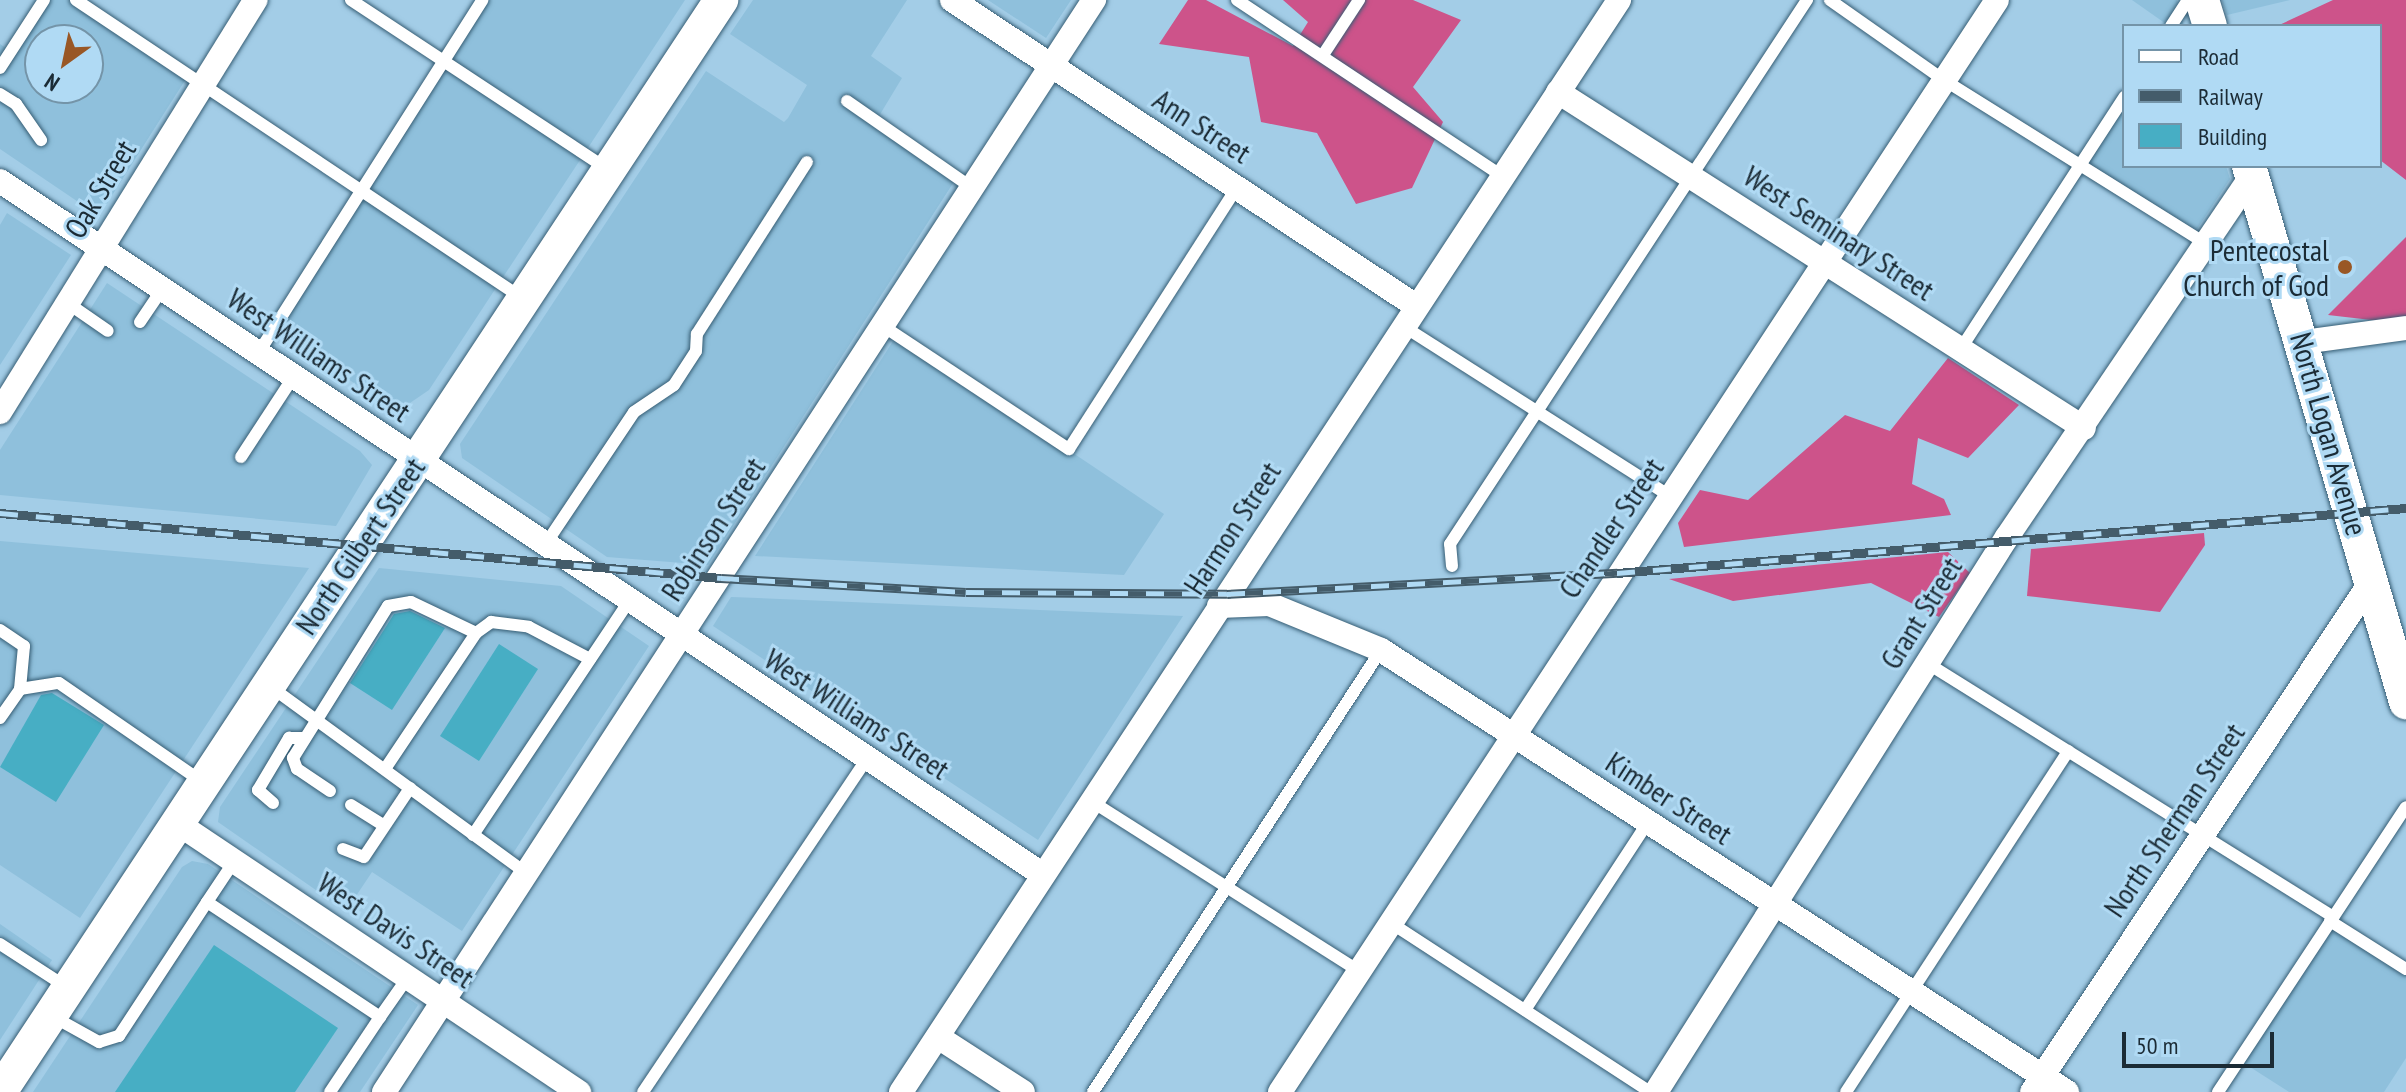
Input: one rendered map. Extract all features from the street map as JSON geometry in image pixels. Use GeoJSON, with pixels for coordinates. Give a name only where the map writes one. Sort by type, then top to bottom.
{"type":"FeatureCollection","features":[{"type":"Feature","properties":{"kind":"main road","name":"North Gilbert Street"},"geometry":{"type":"LineString","coordinates":[[0,1092],[721,0]]}},
{"type":"Feature","properties":{"kind":"main road"},"geometry":{"type":"LineString","coordinates":[[2202,0],[2209,24]]}},
{"type":"Feature","properties":{"kind":"main road","name":"North Logan Avenue"},"geometry":{"type":"LineString","coordinates":[[2250,171],[2303,342],[2406,702]]}},
{"type":"Feature","properties":{"kind":"street","name":"Oak Street"},"geometry":{"type":"LineString","coordinates":[[0,412],[255,0]]}},
{"type":"Feature","properties":{"kind":"street","name":"Ann Street"},"geometry":{"type":"LineString","coordinates":[[952,0],[1416,306]]}},
{"type":"Feature","properties":{"kind":"street","name":"Robinson Street"},"geometry":{"type":"LineString","coordinates":[[384,1092],[528,875],[1094,0]]}},
{"type":"Feature","properties":{"kind":"street","name":"Harmon Street"},"geometry":{"type":"LineString","coordinates":[[901,1092],[1619,0]]}},
{"type":"Feature","properties":{"kind":"street","name":"Chandler Street"},"geometry":{"type":"LineString","coordinates":[[1280,1092],[1997,0]]}},
{"type":"Feature","properties":{"kind":"street","name":"West Seminary Street"},"geometry":{"type":"LineString","coordinates":[[1558,92],[2084,428]]}},
{"type":"Feature","properties":{"kind":"street","name":"Grant Street"},"geometry":{"type":"LineString","coordinates":[[1653,1092],[1776,906],[1927,663],[2206,244],[2250,171]]}},
{"type":"Feature","properties":{"kind":"street","name":"West Williams Street"},"geometry":{"type":"LineString","coordinates":[[0,181],[681,637],[1042,874]]}},
{"type":"Feature","properties":{"kind":"street"},"geometry":{"type":"LineString","coordinates":[[2303,342],[2406,328]]}},
{"type":"Feature","properties":{"kind":"street","name":"North Sherman Street"},"geometry":{"type":"LineString","coordinates":[[2038,1084],[2370,583]]}},
{"type":"Feature","properties":{"kind":"street","name":"Kimber Street"},"geometry":{"type":"LineString","coordinates":[[1219,606],[1269,604],[1381,650],[1909,991],[2038,1084],[2067,1092]]}},
{"type":"Feature","properties":{"kind":"street","name":"West Davis Street"},"geometry":{"type":"LineString","coordinates":[[177,823],[579,1092]]}},
{"type":"Feature","properties":{"kind":"street"},"geometry":{"type":"LineString","coordinates":[[938,1037],[1023,1092]]}},
{"type":"Feature","properties":{"kind":"lane"},"geometry":{"type":"LineString","coordinates":[[0,68],[44,0]]}},
{"type":"Feature","properties":{"kind":"lane"},"geometry":{"type":"LineString","coordinates":[[76,0],[363,188],[525,300]]}},
{"type":"Feature","properties":{"kind":"lane"},"geometry":{"type":"LineString","coordinates":[[351,0],[442,63],[610,170]]}},
{"type":"Feature","properties":{"kind":"lane"},"geometry":{"type":"LineString","coordinates":[[259,352],[482,0]]}},
{"type":"Feature","properties":{"kind":"lane"},"geometry":{"type":"LineString","coordinates":[[1237,0],[1503,177]]}},
{"type":"Feature","properties":{"kind":"lane"},"geometry":{"type":"LineString","coordinates":[[1323,55],[1359,0]]}},
{"type":"Feature","properties":{"kind":"lane"},"geometry":{"type":"LineString","coordinates":[[1452,566],[1450,544],[1807,0]]}},
{"type":"Feature","properties":{"kind":"lane"},"geometry":{"type":"LineString","coordinates":[[1830,0],[1944,80],[2082,161],[2206,244]]}},
{"type":"Feature","properties":{"kind":"lane"},"geometry":{"type":"LineString","coordinates":[[2172,24],[2188,0]]}},
{"type":"Feature","properties":{"kind":"lane"},"geometry":{"type":"LineString","coordinates":[[0,94],[16,104],[41,140]]}},
{"type":"Feature","properties":{"kind":"lane"},"geometry":{"type":"LineString","coordinates":[[1960,350],[2122,100]]}},
{"type":"Feature","properties":{"kind":"lane"},"geometry":{"type":"LineString","coordinates":[[847,101],[972,188]]}},
{"type":"Feature","properties":{"kind":"lane"},"geometry":{"type":"LineString","coordinates":[[545,545],[634,412],[674,385],[696,351],[697,334],[807,162]]}},
{"type":"Feature","properties":{"kind":"lane"},"geometry":{"type":"LineString","coordinates":[[883,326],[1069,449],[1237,187]]}},
{"type":"Feature","properties":{"kind":"lane"},"geometry":{"type":"LineString","coordinates":[[140,322],[162,289]]}},
{"type":"Feature","properties":{"kind":"lane"},"geometry":{"type":"LineString","coordinates":[[69,304],[108,331]]}},
{"type":"Feature","properties":{"kind":"lane"},"geometry":{"type":"LineString","coordinates":[[1403,326],[1671,497]]}},
{"type":"Feature","properties":{"kind":"lane"},"geometry":{"type":"LineString","coordinates":[[241,457],[294,376]]}},
{"type":"Feature","properties":{"kind":"lane"},"geometry":{"type":"LineString","coordinates":[[330,791],[293,765],[316,720],[396,601],[439,612],[476,633]]}},
{"type":"Feature","properties":{"kind":"lane"},"geometry":{"type":"LineString","coordinates":[[473,835],[629,601]]}},
{"type":"Feature","properties":{"kind":"lane"},"geometry":{"type":"LineString","coordinates":[[385,769],[476,633],[491,622],[529,627],[590,659]]}},
{"type":"Feature","properties":{"kind":"lane"},"geometry":{"type":"LineString","coordinates":[[0,630],[24,646],[20,689],[0,718]]}},
{"type":"Feature","properties":{"kind":"lane"},"geometry":{"type":"LineString","coordinates":[[1093,1092],[1381,650]]}},
{"type":"Feature","properties":{"kind":"lane"},"geometry":{"type":"LineString","coordinates":[[1927,663],[2202,835],[2406,969]]}},
{"type":"Feature","properties":{"kind":"lane"},"geometry":{"type":"LineString","coordinates":[[20,689],[59,683],[204,783]]}},
{"type":"Feature","properties":{"kind":"lane"},"geometry":{"type":"LineString","coordinates":[[268,685],[528,875]]}},
{"type":"Feature","properties":{"kind":"lane"},"geometry":{"type":"LineString","coordinates":[[273,803],[258,790],[289,738],[305,738]]}},
{"type":"Feature","properties":{"kind":"lane"},"geometry":{"type":"LineString","coordinates":[[1846,1092],[2068,751]]}},
{"type":"Feature","properties":{"kind":"lane"},"geometry":{"type":"LineString","coordinates":[[643,1092],[867,759]]}},
{"type":"Feature","properties":{"kind":"lane"},"geometry":{"type":"LineString","coordinates":[[343,849],[364,857],[410,788]]}},
{"type":"Feature","properties":{"kind":"lane"},"geometry":{"type":"LineString","coordinates":[[1091,801],[1359,971]]}},
{"type":"Feature","properties":{"kind":"lane"},"geometry":{"type":"LineString","coordinates":[[351,805],[384,826]]}},
{"type":"Feature","properties":{"kind":"lane"},"geometry":{"type":"LineString","coordinates":[[2218,1092],[2406,807]]}},
{"type":"Feature","properties":{"kind":"lane"},"geometry":{"type":"LineString","coordinates":[[1525,1010],[1648,822]]}},
{"type":"Feature","properties":{"kind":"lane"},"geometry":{"type":"LineString","coordinates":[[0,944],[60,1002],[109,1043],[235,860]]}},
{"type":"Feature","properties":{"kind":"lane"},"geometry":{"type":"LineString","coordinates":[[207,902],[380,1017]]}},
{"type":"Feature","properties":{"kind":"lane"},"geometry":{"type":"LineString","coordinates":[[1391,923],[1653,1092]]}},
{"type":"Feature","properties":{"kind":"lane"},"geometry":{"type":"LineString","coordinates":[[330,1092],[408,977]]}},
{"type":"Feature","properties":{"kind":"shaded area"},"geometry":{"type":"Polygon","coordinates":[[[44,0],[76,0],[189,74],[99,216],[0,149],[0,44],[10,51],[24,30],[24,104],[104,104],[104,24],[28,24],[44,0]]]}},
{"type":"Feature","properties":{"kind":"shaded area"},"geometry":{"type":"Polygon","coordinates":[[[482,0],[685,0],[429,390],[407,405],[392,407],[272,331],[482,0]]]}},
{"type":"Feature","properties":{"kind":"shaded area"},"geometry":{"type":"Polygon","coordinates":[[[753,0],[907,0],[871,56],[902,78],[876,121],[957,177],[708,565],[607,557],[462,458],[460,444],[706,71],[784,122],[788,118],[807,85],[730,34],[753,0]]]}},
{"type":"Feature","properties":{"kind":"shaded area"},"geometry":{"type":"Polygon","coordinates":[[[988,0],[1071,0],[1046,38],[988,0]]]}},
{"type":"Feature","properties":{"kind":"shaded area"},"geometry":{"type":"Polygon","coordinates":[[[1188,0],[1206,0],[1293,46],[1308,22],[1283,0],[1413,0],[1461,20],[1413,87],[1443,122],[1412,188],[1356,204],[1317,133],[1261,122],[1249,57],[1159,44],[1188,0]]]}},
{"type":"Feature","properties":{"kind":"shaded area"},"geometry":{"type":"Polygon","coordinates":[[[2132,0],[2177,0],[2183,24],[2166,24],[2132,0]]]}},
{"type":"Feature","properties":{"kind":"shaded area"},"geometry":{"type":"Polygon","coordinates":[[[2222,0],[2290,0],[2227,15],[2222,0]]]}},
{"type":"Feature","properties":{"kind":"shaded area"},"geometry":{"type":"Polygon","coordinates":[[[2333,0],[2406,0],[2406,180],[2382,162],[2382,24],[2281,24],[2333,0]]]}},
{"type":"Feature","properties":{"kind":"shaded area"},"geometry":{"type":"Polygon","coordinates":[[[2122,100],[2122,168],[2227,168],[2230,179],[2193,235],[2082,161],[2122,100]]]}},
{"type":"Feature","properties":{"kind":"shaded area"},"geometry":{"type":"Polygon","coordinates":[[[7,213],[71,255],[0,365],[0,225],[7,213]]]}},
{"type":"Feature","properties":{"kind":"shaded area"},"geometry":{"type":"Polygon","coordinates":[[[2406,237],[2406,324],[2328,315],[2406,237]]]}},
{"type":"Feature","properties":{"kind":"shaded area"},"geometry":{"type":"Polygon","coordinates":[[[107,283],[360,451],[372,465],[336,526],[0,495],[0,450],[107,283]]]}},
{"type":"Feature","properties":{"kind":"shaded area"},"geometry":{"type":"Polygon","coordinates":[[[897,335],[1164,514],[1124,575],[755,556],[897,335]]]}},
{"type":"Feature","properties":{"kind":"shaded area"},"geometry":{"type":"Polygon","coordinates":[[[1948,358],[2019,405],[1968,458],[1918,438],[1912,484],[1944,499],[1951,515],[1684,547],[1678,523],[1700,490],[1748,500],[1845,415],[1890,431],[1948,358]]]}},
{"type":"Feature","properties":{"kind":"shaded area"},"geometry":{"type":"Polygon","coordinates":[[[2204,533],[2205,545],[2160,612],[2027,596],[2031,549],[2204,533]]]}},
{"type":"Feature","properties":{"kind":"shaded area"},"geometry":{"type":"Polygon","coordinates":[[[0,541],[309,568],[80,918],[0,865],[0,541]]]}},
{"type":"Feature","properties":{"kind":"shaded area"},"geometry":{"type":"Polygon","coordinates":[[[1948,552],[1970,573],[1939,617],[1871,583],[1733,601],[1669,579],[1948,552]]]}},
{"type":"Feature","properties":{"kind":"shaded area"},"geometry":{"type":"Polygon","coordinates":[[[379,568],[561,586],[649,646],[462,931],[372,872],[346,911],[218,822],[220,807],[379,568]]]}},
{"type":"Feature","properties":{"kind":"shaded area"},"geometry":{"type":"Polygon","coordinates":[[[731,597],[1183,616],[1038,840],[713,626],[731,597]]]}},
{"type":"Feature","properties":{"kind":"shaded area"},"geometry":{"type":"Polygon","coordinates":[[[192,861],[208,864],[418,1005],[360,1092],[33,1092],[182,867],[192,861]]]}},
{"type":"Feature","properties":{"kind":"shaded area"},"geometry":{"type":"Polygon","coordinates":[[[2330,921],[2406,969],[2406,1058],[2384,1092],[2289,1092],[2239,1060],[2330,921]]]}},
{"type":"Feature","properties":{"kind":"shaded area"},"geometry":{"type":"Polygon","coordinates":[[[0,924],[52,960],[0,1040],[0,924]]]}},
{"type":"Feature","properties":{"kind":"building"},"geometry":{"type":"Polygon","coordinates":[[[410,611],[445,628],[392,710],[350,683],[394,614],[410,611]]]}},
{"type":"Feature","properties":{"kind":"building"},"geometry":{"type":"Polygon","coordinates":[[[499,644],[538,669],[479,761],[440,736],[499,644]]]}},
{"type":"Feature","properties":{"kind":"building"},"geometry":{"type":"Polygon","coordinates":[[[52,693],[104,725],[56,802],[0,767],[41,695],[52,693]]]}},
{"type":"Feature","properties":{"kind":"building"},"geometry":{"type":"Polygon","coordinates":[[[214,945],[338,1028],[295,1092],[115,1092],[214,945]]]}},
{"type":"Feature","properties":{"kind":"railway"},"geometry":{"type":"LineString","coordinates":[[0,513],[721,578],[966,592],[1227,594],[1617,573],[2406,508]]}},
{"type":"Feature","properties":{"kind":"place","name":"Pentecostal Church of God"},"geometry":{"type":"Point","coordinates":[2345,267]}}]}
